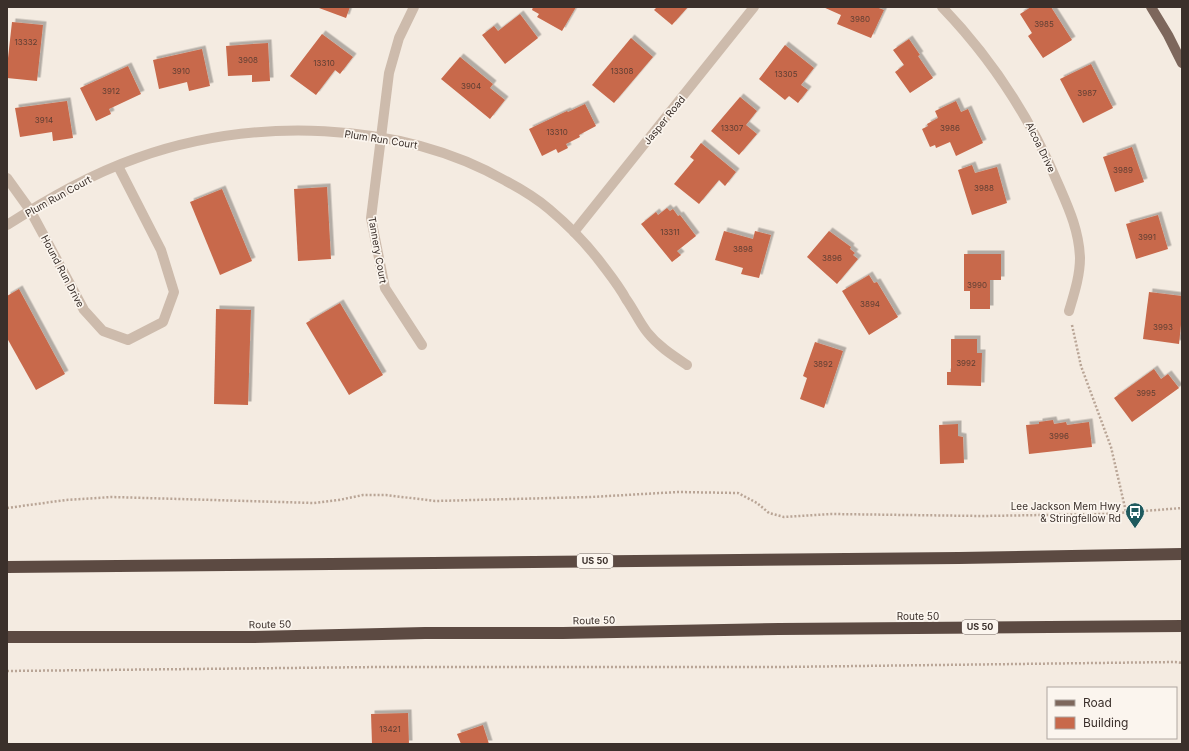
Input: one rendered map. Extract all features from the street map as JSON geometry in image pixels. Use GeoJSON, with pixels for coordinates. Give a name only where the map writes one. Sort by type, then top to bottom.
{"type":"FeatureCollection","features":[{"type":"Feature","properties":{"kind":"highway","name":"US 50"},"geometry":{"type":"LineString","coordinates":[[7,567],[959,558],[1182,554]]}},
{"type":"Feature","properties":{"kind":"highway","name":"Route 50"},"geometry":{"type":"LineString","coordinates":[[7,637],[251,636],[779,629],[1182,626]]}},
{"type":"Feature","properties":{"kind":"main road"},"geometry":{"type":"LineString","coordinates":[[1151,7],[1168,35],[1182,63]]}},
{"type":"Feature","properties":{"kind":"street","name":"Tannery Court"},"geometry":{"type":"LineString","coordinates":[[414,7],[399,38],[389,73],[370,218],[385,288],[422,345]]}},
{"type":"Feature","properties":{"kind":"street","name":"Jasper Road"},"geometry":{"type":"LineString","coordinates":[[574,232],[754,7]]}},
{"type":"Feature","properties":{"kind":"street","name":"Alcoa Drive"},"geometry":{"type":"LineString","coordinates":[[942,7],[965,31],[997,72],[1026,116],[1049,162],[1074,220],[1077,231],[1080,258],[1077,286],[1069,311]]}},
{"type":"Feature","properties":{"kind":"street","name":"Plum Run Court"},"geometry":{"type":"LineString","coordinates":[[7,225],[30,210],[93,176],[137,158],[183,144],[230,136],[277,131],[332,131],[381,137],[419,145],[461,158],[485,169],[523,190],[547,208],[574,232],[600,261],[626,297],[647,332],[666,352],[687,365]]}},
{"type":"Feature","properties":{"kind":"street","name":"Hound Run Drive"},"geometry":{"type":"LineString","coordinates":[[7,178],[30,210],[84,310],[102,331],[128,340],[163,322],[174,292],[161,250],[118,166]]}},
{"type":"Feature","properties":{"kind":"path"},"geometry":{"type":"LineString","coordinates":[[1069,311],[1081,366],[1111,447],[1126,512]]}},
{"type":"Feature","properties":{"kind":"path"},"geometry":{"type":"LineString","coordinates":[[7,508],[66,500],[112,497],[314,503],[340,500],[363,495],[386,495],[435,501],[591,497],[678,492],[738,493],[757,503],[769,513],[784,517],[832,514],[982,516],[1106,514],[1182,508]]}},
{"type":"Feature","properties":{"kind":"path"},"geometry":{"type":"LineString","coordinates":[[7,671],[379,667],[650,668],[1182,663]]}},
{"type":"Feature","properties":{"kind":"building"},"geometry":{"type":"Polygon","coordinates":[[[319,7],[350,7],[346,18],[319,7]]]}},
{"type":"Feature","properties":{"kind":"building"},"geometry":{"type":"Polygon","coordinates":[[[533,7],[576,7],[562,31],[537,17],[539,14],[532,10],[533,7]]]}},
{"type":"Feature","properties":{"kind":"building"},"geometry":{"type":"Polygon","coordinates":[[[657,7],[688,7],[672,25],[654,10],[657,7]]]}},
{"type":"Feature","properties":{"kind":"building"},"geometry":{"type":"Polygon","coordinates":[[[823,7],[876,7],[884,10],[871,38],[837,24],[841,15],[823,7]]]}},
{"type":"Feature","properties":{"kind":"building"},"geometry":{"type":"Polygon","coordinates":[[[1031,7],[1051,7],[1072,40],[1043,58],[1028,36],[1032,33],[1020,14],[1031,7]]]}},
{"type":"Feature","properties":{"kind":"building"},"geometry":{"type":"Polygon","coordinates":[[[520,14],[538,38],[505,64],[482,35],[494,26],[498,31],[520,14]]]}},
{"type":"Feature","properties":{"kind":"building"},"geometry":{"type":"Polygon","coordinates":[[[12,22],[43,25],[37,81],[7,78],[7,58],[12,22]]]}},
{"type":"Feature","properties":{"kind":"building"},"geometry":{"type":"Polygon","coordinates":[[[322,34],[353,57],[340,74],[335,70],[316,95],[290,76],[322,34]]]}},
{"type":"Feature","properties":{"kind":"building"},"geometry":{"type":"Polygon","coordinates":[[[631,38],[653,57],[614,103],[592,85],[631,38]]]}},
{"type":"Feature","properties":{"kind":"building"},"geometry":{"type":"Polygon","coordinates":[[[909,39],[920,55],[918,56],[933,78],[910,93],[895,72],[904,65],[893,50],[909,39]]]}},
{"type":"Feature","properties":{"kind":"building"},"geometry":{"type":"Polygon","coordinates":[[[268,43],[270,81],[252,82],[252,75],[228,76],[226,46],[268,43]]]}},
{"type":"Feature","properties":{"kind":"building"},"geometry":{"type":"Polygon","coordinates":[[[785,45],[814,68],[801,85],[808,90],[798,103],[789,96],[785,100],[759,79],[785,45]]]}},
{"type":"Feature","properties":{"kind":"building"},"geometry":{"type":"Polygon","coordinates":[[[202,49],[210,86],[189,91],[187,82],[159,89],[153,60],[202,49]]]}},
{"type":"Feature","properties":{"kind":"building"},"geometry":{"type":"Polygon","coordinates":[[[460,57],[493,84],[490,88],[505,100],[490,119],[441,79],[460,57]]]}},
{"type":"Feature","properties":{"kind":"building"},"geometry":{"type":"Polygon","coordinates":[[[1091,64],[1113,108],[1083,123],[1060,79],[1091,64]]]}},
{"type":"Feature","properties":{"kind":"building"},"geometry":{"type":"Polygon","coordinates":[[[128,66],[141,94],[109,109],[111,114],[96,121],[80,88],[128,66]]]}},
{"type":"Feature","properties":{"kind":"building"},"geometry":{"type":"Polygon","coordinates":[[[740,97],[757,111],[746,125],[757,134],[739,155],[711,131],[740,97]]]}},
{"type":"Feature","properties":{"kind":"building"},"geometry":{"type":"Polygon","coordinates":[[[67,101],[73,138],[53,141],[52,132],[20,137],[15,108],[67,101]]]}},
{"type":"Feature","properties":{"kind":"building"},"geometry":{"type":"Polygon","coordinates":[[[956,101],[961,112],[968,109],[983,143],[956,156],[950,142],[936,148],[935,145],[930,147],[922,129],[928,126],[927,124],[938,118],[935,111],[956,101]]]}},
{"type":"Feature","properties":{"kind":"building"},"geometry":{"type":"Polygon","coordinates":[[[585,104],[596,126],[579,135],[580,137],[566,144],[568,148],[558,153],[556,149],[542,156],[529,129],[585,104]]]}},
{"type":"Feature","properties":{"kind":"building"},"geometry":{"type":"Polygon","coordinates":[[[701,143],[736,172],[725,186],[719,180],[699,204],[674,184],[694,160],[690,157],[701,143]]]}},
{"type":"Feature","properties":{"kind":"building"},"geometry":{"type":"Polygon","coordinates":[[[1132,147],[1144,182],[1115,192],[1103,157],[1132,147]]]}},
{"type":"Feature","properties":{"kind":"building"},"geometry":{"type":"Polygon","coordinates":[[[972,165],[975,173],[997,167],[1007,203],[972,215],[958,170],[972,165]]]}},
{"type":"Feature","properties":{"kind":"building"},"geometry":{"type":"Polygon","coordinates":[[[327,187],[331,259],[298,261],[294,189],[327,187]]]}},
{"type":"Feature","properties":{"kind":"building"},"geometry":{"type":"Polygon","coordinates":[[[222,189],[252,261],[220,275],[190,202],[222,189]]]}},
{"type":"Feature","properties":{"kind":"building"},"geometry":{"type":"Polygon","coordinates":[[[667,208],[670,211],[673,209],[678,216],[680,215],[696,236],[677,251],[681,255],[672,262],[641,224],[656,212],[658,215],[667,208]]]}},
{"type":"Feature","properties":{"kind":"building"},"geometry":{"type":"Polygon","coordinates":[[[1158,215],[1168,249],[1136,259],[1126,224],[1158,215]]]}},
{"type":"Feature","properties":{"kind":"building"},"geometry":{"type":"Polygon","coordinates":[[[724,231],[753,239],[755,231],[771,235],[759,278],[741,274],[743,268],[715,260],[724,231]]]}},
{"type":"Feature","properties":{"kind":"building"},"geometry":{"type":"Polygon","coordinates":[[[829,231],[851,247],[850,249],[855,253],[853,255],[858,259],[837,284],[807,257],[829,231]]]}},
{"type":"Feature","properties":{"kind":"building"},"geometry":{"type":"Polygon","coordinates":[[[964,254],[1001,254],[1001,280],[990,280],[990,309],[970,309],[970,291],[964,291],[964,254]]]}},
{"type":"Feature","properties":{"kind":"building"},"geometry":{"type":"Polygon","coordinates":[[[869,275],[874,283],[877,282],[898,317],[869,335],[842,291],[869,275]]]}},
{"type":"Feature","properties":{"kind":"building"},"geometry":{"type":"Polygon","coordinates":[[[19,289],[65,374],[36,390],[7,338],[7,296],[19,289]]]}},
{"type":"Feature","properties":{"kind":"building"},"geometry":{"type":"Polygon","coordinates":[[[1149,292],[1182,296],[1179,344],[1143,339],[1149,292]]]}},
{"type":"Feature","properties":{"kind":"building"},"geometry":{"type":"Polygon","coordinates":[[[340,303],[383,375],[349,395],[306,323],[340,303]]]}},
{"type":"Feature","properties":{"kind":"building"},"geometry":{"type":"Polygon","coordinates":[[[216,309],[251,310],[248,405],[214,404],[216,309]]]}},
{"type":"Feature","properties":{"kind":"building"},"geometry":{"type":"Polygon","coordinates":[[[951,339],[977,339],[977,353],[982,353],[981,386],[947,385],[947,372],[951,372],[951,339]]]}},
{"type":"Feature","properties":{"kind":"building"},"geometry":{"type":"Polygon","coordinates":[[[815,342],[843,351],[824,408],[800,399],[807,378],[803,376],[815,342]]]}},
{"type":"Feature","properties":{"kind":"building"},"geometry":{"type":"Polygon","coordinates":[[[1154,369],[1161,379],[1168,374],[1179,388],[1132,422],[1114,398],[1154,369]]]}},
{"type":"Feature","properties":{"kind":"building"},"geometry":{"type":"Polygon","coordinates":[[[1053,420],[1054,424],[1066,422],[1067,425],[1089,422],[1092,447],[1029,454],[1026,425],[1039,424],[1039,422],[1053,420]]]}},
{"type":"Feature","properties":{"kind":"building"},"geometry":{"type":"Polygon","coordinates":[[[958,424],[958,436],[963,437],[964,463],[940,464],[939,425],[958,424]]]}},
{"type":"Feature","properties":{"kind":"building"},"geometry":{"type":"Polygon","coordinates":[[[408,713],[409,744],[372,744],[371,714],[408,713]]]}},
{"type":"Feature","properties":{"kind":"building"},"geometry":{"type":"Polygon","coordinates":[[[483,725],[489,744],[461,744],[457,734],[483,725]]]}},
{"type":"Feature","properties":{"kind":"place","name":"Lee Jackson Mem Hwy & Stringfellow Rd"},"geometry":{"type":"Point","coordinates":[1135,529]}}]}
